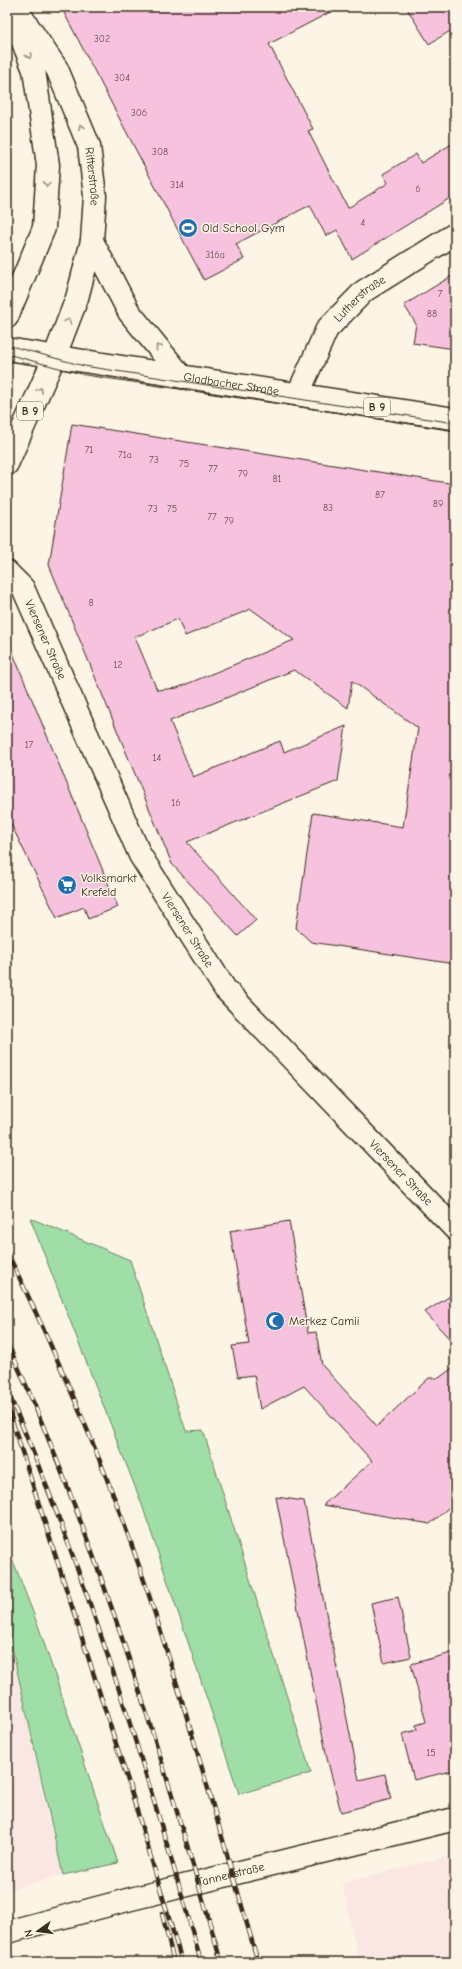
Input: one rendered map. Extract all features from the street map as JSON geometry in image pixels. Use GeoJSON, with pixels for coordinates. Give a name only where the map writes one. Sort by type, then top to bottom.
{"type":"FeatureCollection","features":[{"type":"Feature","properties":{"kind":"street"},"geometry":{"type":"LineString","coordinates":[[7,317],[44,228],[48,165],[34,70],[9,7]]}},
{"type":"Feature","properties":{"kind":"street","name":"Ritterstraße"},"geometry":{"type":"LineString","coordinates":[[16,7],[57,69],[89,146],[95,196],[92,240],[77,298],[54,358]]}},
{"type":"Feature","properties":{"kind":"street","name":"Lutherstraße"},"geometry":{"type":"LineString","coordinates":[[298,394],[327,330],[359,296],[364,291],[455,234]]}},
{"type":"Feature","properties":{"kind":"street"},"geometry":{"type":"LineString","coordinates":[[92,240],[129,312],[182,377]]}},
{"type":"Feature","properties":{"kind":"street","name":"Gladbacher Straße"},"geometry":{"type":"LineString","coordinates":[[7,349],[54,358],[455,419]]}},
{"type":"Feature","properties":{"kind":"street","name":"B 9"},"geometry":{"type":"LineString","coordinates":[[7,464],[54,358]]}},
{"type":"Feature","properties":{"kind":"street","name":"Viersener Straße"},"geometry":{"type":"LineString","coordinates":[[7,572],[23,588],[140,855],[225,989],[455,1229]]}},
{"type":"Feature","properties":{"kind":"street","name":"Tannenstraße"},"geometry":{"type":"LineString","coordinates":[[7,1932],[131,1899],[455,1819]]}},
{"type":"Feature","properties":{"kind":"shaded area"},"geometry":{"type":"Polygon","coordinates":[[[7,1629],[62,1875],[7,1891],[7,1629]]]}},
{"type":"Feature","properties":{"kind":"shaded area"},"geometry":{"type":"Polygon","coordinates":[[[455,1854],[455,1962],[359,1962],[342,1883],[455,1854]]]}},
{"type":"Feature","properties":{"kind":"green space"},"geometry":{"type":"Polygon","coordinates":[[[30,1218],[130,1260],[186,1431],[203,1430],[311,1773],[239,1794],[141,1502],[30,1218]]]}},
{"type":"Feature","properties":{"kind":"green space"},"geometry":{"type":"Polygon","coordinates":[[[7,1545],[39,1628],[118,1863],[63,1875],[7,1626],[7,1545]]]}},
{"type":"Feature","properties":{"kind":"building"},"geometry":{"type":"Polygon","coordinates":[[[61,7],[340,7],[269,44],[313,129],[308,131],[348,208],[388,183],[383,174],[416,154],[421,163],[455,142],[455,195],[352,259],[337,230],[326,236],[310,205],[236,244],[244,259],[204,280],[61,7]]]}},
{"type":"Feature","properties":{"kind":"building"},"geometry":{"type":"Polygon","coordinates":[[[406,7],[455,7],[455,28],[429,44],[406,7]]]}},
{"type":"Feature","properties":{"kind":"building"},"geometry":{"type":"Polygon","coordinates":[[[455,274],[455,349],[413,343],[416,324],[404,305],[455,274]]]}},
{"type":"Feature","properties":{"kind":"building"},"geometry":{"type":"Polygon","coordinates":[[[72,424],[455,484],[455,964],[311,942],[296,928],[313,813],[403,827],[418,728],[352,681],[348,708],[294,670],[170,721],[193,777],[280,741],[284,752],[346,726],[338,781],[187,842],[256,920],[238,936],[172,864],[49,565],[72,424]],[[251,609],[185,636],[178,619],[135,637],[157,690],[177,688],[294,640],[251,609]]]}},
{"type":"Feature","properties":{"kind":"building"},"geometry":{"type":"Polygon","coordinates":[[[7,639],[118,907],[88,919],[84,907],[57,918],[7,816],[7,639]]]}},
{"type":"Feature","properties":{"kind":"building"},"geometry":{"type":"Polygon","coordinates":[[[289,1221],[308,1333],[316,1332],[322,1365],[377,1426],[429,1378],[439,1378],[455,1366],[455,1502],[430,1524],[323,1505],[372,1461],[304,1386],[260,1409],[254,1375],[238,1377],[232,1346],[249,1344],[230,1231],[289,1221]]]}},
{"type":"Feature","properties":{"kind":"building"},"geometry":{"type":"Polygon","coordinates":[[[455,1293],[455,1345],[425,1312],[455,1293]]]}},
{"type":"Feature","properties":{"kind":"building"},"geometry":{"type":"Polygon","coordinates":[[[276,1497],[304,1501],[359,1780],[385,1774],[391,1799],[341,1812],[327,1758],[276,1497]]]}},
{"type":"Feature","properties":{"kind":"building"},"geometry":{"type":"Polygon","coordinates":[[[398,1597],[411,1657],[384,1663],[371,1603],[398,1597]]]}},
{"type":"Feature","properties":{"kind":"building"},"geometry":{"type":"Polygon","coordinates":[[[455,1652],[455,1770],[414,1780],[402,1734],[417,1730],[416,1725],[426,1722],[411,1664],[455,1652]]]}},
{"type":"Feature","properties":{"kind":"tram line"},"geometry":{"type":"LineString","coordinates":[[7,345],[84,366],[455,423]]}},
{"type":"Feature","properties":{"kind":"tram line"},"geometry":{"type":"LineString","coordinates":[[7,354],[85,375],[455,430]]}},
{"type":"Feature","properties":{"kind":"railway"},"geometry":{"type":"LineString","coordinates":[[7,1252],[89,1433],[125,1526],[157,1620],[183,1705],[258,1962]]}},
{"type":"Feature","properties":{"kind":"railway"},"geometry":{"type":"LineString","coordinates":[[7,1342],[40,1417],[70,1493],[125,1648],[151,1726],[221,1962]]}},
{"type":"Feature","properties":{"kind":"railway"},"geometry":{"type":"LineString","coordinates":[[7,1390],[36,1460],[89,1601],[137,1745],[201,1962]]}},
{"type":"Feature","properties":{"kind":"railway"},"geometry":{"type":"LineString","coordinates":[[7,1405],[129,1784],[182,1962]]}},
{"type":"Feature","properties":{"kind":"railway"},"geometry":{"type":"LineString","coordinates":[[162,1914],[174,1962]]}},
{"type":"Feature","properties":{"kind":"place","name":"Old School Gym"},"geometry":{"type":"Point","coordinates":[188,228]}},
{"type":"Feature","properties":{"kind":"place","name":"Volksmarkt Krefeld"},"geometry":{"type":"Point","coordinates":[67,885]}},
{"type":"Feature","properties":{"kind":"place","name":"Merkez Camii"},"geometry":{"type":"Point","coordinates":[275,1321]}}]}
